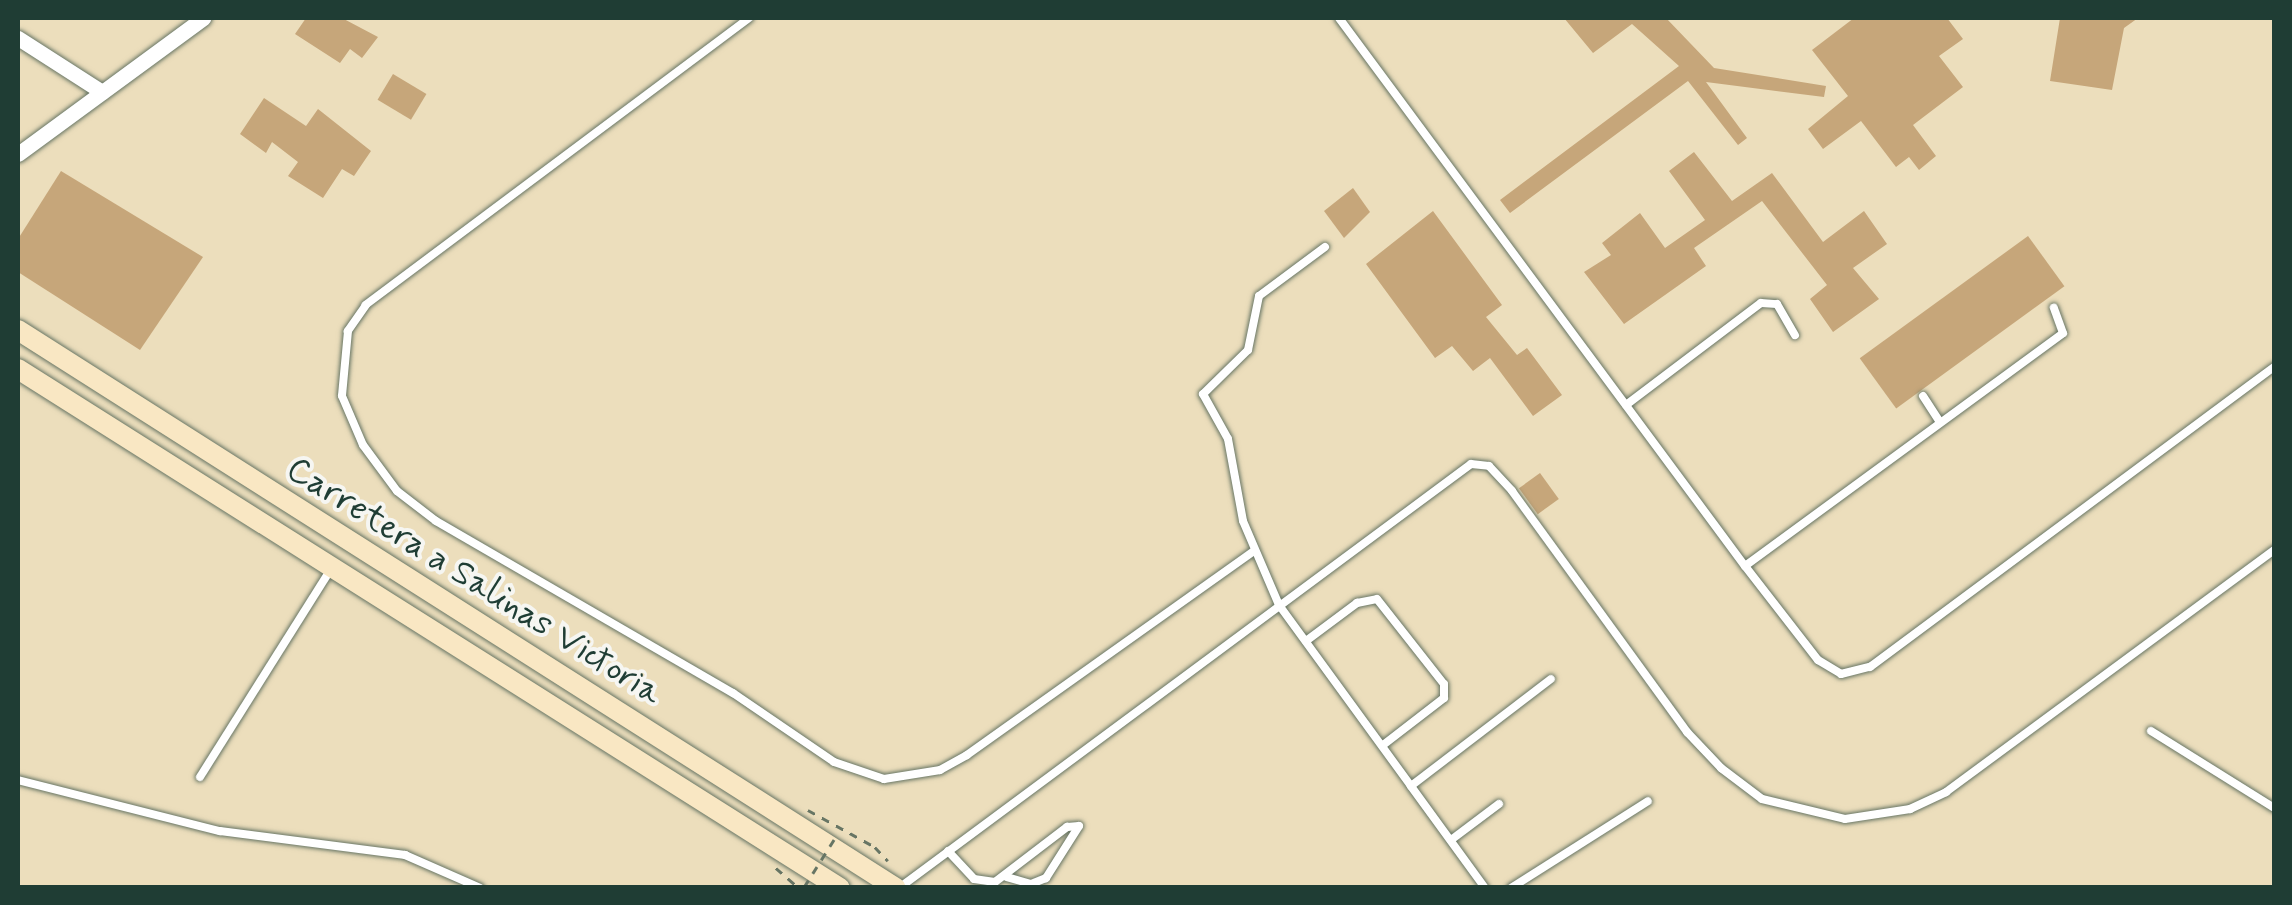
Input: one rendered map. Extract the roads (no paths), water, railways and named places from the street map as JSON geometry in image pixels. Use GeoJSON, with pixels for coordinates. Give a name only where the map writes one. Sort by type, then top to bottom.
{"type":"FeatureCollection","features":[{"type":"Feature","properties":{"kind":"main road","name":"Carretera a Salinas Victoria"},"geometry":{"type":"LineString","coordinates":[[18,330],[898,888]]}},
{"type":"Feature","properties":{"kind":"main road","name":"Carretera a Salinas Victoria"},"geometry":{"type":"LineString","coordinates":[[18,369],[840,888]]}},
{"type":"Feature","properties":{"kind":"street"},"geometry":{"type":"LineString","coordinates":[[18,154],[203,18]]}},
{"type":"Feature","properties":{"kind":"street"},"geometry":{"type":"LineString","coordinates":[[18,38],[102,92]]}},
{"type":"Feature","properties":{"kind":"lane"},"geometry":{"type":"LineString","coordinates":[[749,18],[366,305],[348,332],[342,396],[363,445],[397,491],[436,522],[733,692],[834,762],[884,779],[940,770],[967,755],[1253,552]]}},
{"type":"Feature","properties":{"kind":"lane"},"geometry":{"type":"LineString","coordinates":[[1339,18],[1745,566],[1818,660],[1841,674],[1857,672],[2274,367]]}},
{"type":"Feature","properties":{"kind":"lane"},"geometry":{"type":"LineString","coordinates":[[1325,248],[1260,296],[1248,350],[1203,394],[1228,439],[1253,552],[1279,605],[1486,888]]}},
{"type":"Feature","properties":{"kind":"lane"},"geometry":{"type":"LineString","coordinates":[[1626,405],[1761,303],[1776,304],[1795,335]]}},
{"type":"Feature","properties":{"kind":"lane"},"geometry":{"type":"LineString","coordinates":[[1745,566],[2063,333],[2054,308]]}},
{"type":"Feature","properties":{"kind":"lane"},"geometry":{"type":"LineString","coordinates":[[1923,396],[1940,422]]}},
{"type":"Feature","properties":{"kind":"lane"},"geometry":{"type":"LineString","coordinates":[[898,888],[1462,468],[1489,466],[1721,768],[1762,799],[1845,819],[1910,809],[1946,792],[2274,550]]}},
{"type":"Feature","properties":{"kind":"lane"},"geometry":{"type":"LineString","coordinates":[[200,776],[332,568]]}},
{"type":"Feature","properties":{"kind":"lane"},"geometry":{"type":"LineString","coordinates":[[1306,641],[1357,603],[1377,599],[1444,684],[1444,698],[1382,746]]}},
{"type":"Feature","properties":{"kind":"lane"},"geometry":{"type":"LineString","coordinates":[[1411,786],[1551,679]]}},
{"type":"Feature","properties":{"kind":"lane"},"geometry":{"type":"LineString","coordinates":[[2151,730],[2274,808]]}},
{"type":"Feature","properties":{"kind":"lane"},"geometry":{"type":"LineString","coordinates":[[18,780],[233,833],[405,854],[480,888]]}},
{"type":"Feature","properties":{"kind":"lane"},"geometry":{"type":"LineString","coordinates":[[1512,888],[1648,801]]}},
{"type":"Feature","properties":{"kind":"lane"},"geometry":{"type":"LineString","coordinates":[[1451,840],[1499,804]]}},
{"type":"Feature","properties":{"kind":"lane"},"geometry":{"type":"LineString","coordinates":[[948,852],[974,879],[1006,877],[1030,884],[1046,878],[1079,826],[1067,827],[1006,877]]}}]}
